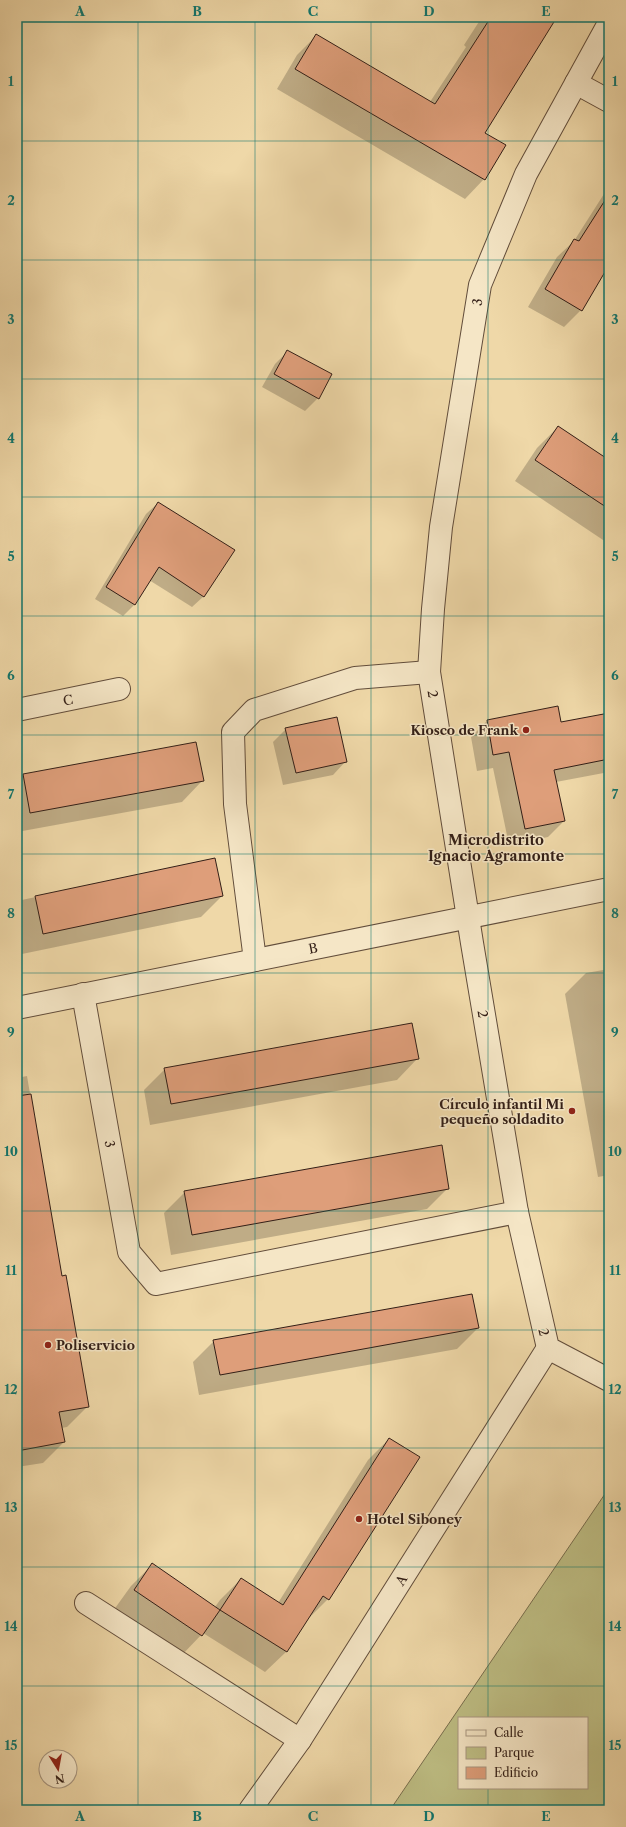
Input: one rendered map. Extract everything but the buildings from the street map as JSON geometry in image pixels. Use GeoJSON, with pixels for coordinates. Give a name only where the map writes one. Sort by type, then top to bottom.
{"type":"FeatureCollection","features":[{"type":"Feature","properties":{"kind":"street","name":"3"},"geometry":{"type":"LineString","coordinates":[[433,609],[441,527],[480,285],[526,174],[609,23]]}},
{"type":"Feature","properties":{"kind":"street"},"geometry":{"type":"LineString","coordinates":[[576,83],[609,101]]}},
{"type":"Feature","properties":{"kind":"street","name":"2"},"geometry":{"type":"LineString","coordinates":[[433,609],[430,672],[468,917],[517,1212],[548,1348],[609,1380]]}},
{"type":"Feature","properties":{"kind":"street"},"geometry":{"type":"LineString","coordinates":[[255,960],[235,804],[233,732],[254,710],[355,678],[430,672]]}},
{"type":"Feature","properties":{"kind":"street","name":"C"},"geometry":{"type":"LineString","coordinates":[[17,710],[119,689]]}},
{"type":"Feature","properties":{"kind":"street","name":"B"},"geometry":{"type":"LineString","coordinates":[[17,1008],[609,889]]}},
{"type":"Feature","properties":{"kind":"street","name":"3"},"geometry":{"type":"LineString","coordinates":[[84,994],[129,1252],[156,1284],[517,1212]]}},
{"type":"Feature","properties":{"kind":"street","name":"A"},"geometry":{"type":"LineString","coordinates":[[250,1810],[300,1740],[548,1348]]}},
{"type":"Feature","properties":{"kind":"street"},"geometry":{"type":"LineString","coordinates":[[86,1603],[300,1740]]}},
{"type":"Feature","properties":{"kind":"green space"},"geometry":{"type":"Polygon","coordinates":[[[609,1488],[609,1810],[390,1810],[609,1488]]]}},
{"type":"Feature","properties":{"kind":"place","name":"Kiosco de Frank"},"geometry":{"type":"Point","coordinates":[526,730]}},
{"type":"Feature","properties":{"kind":"place","name":"Círculo infantil Mi pequeño soldadito"},"geometry":{"type":"Point","coordinates":[572,1111]}},
{"type":"Feature","properties":{"kind":"place","name":"Poliservicio"},"geometry":{"type":"Point","coordinates":[48,1345]}},
{"type":"Feature","properties":{"kind":"place","name":"Hotel Siboney"},"geometry":{"type":"Point","coordinates":[359,1519]}},
{"type":"Feature","properties":{"kind":"district","name":"Microdistrito Ignacio Agramonte"},"geometry":{"type":"Point","coordinates":[496,848]}}]}
